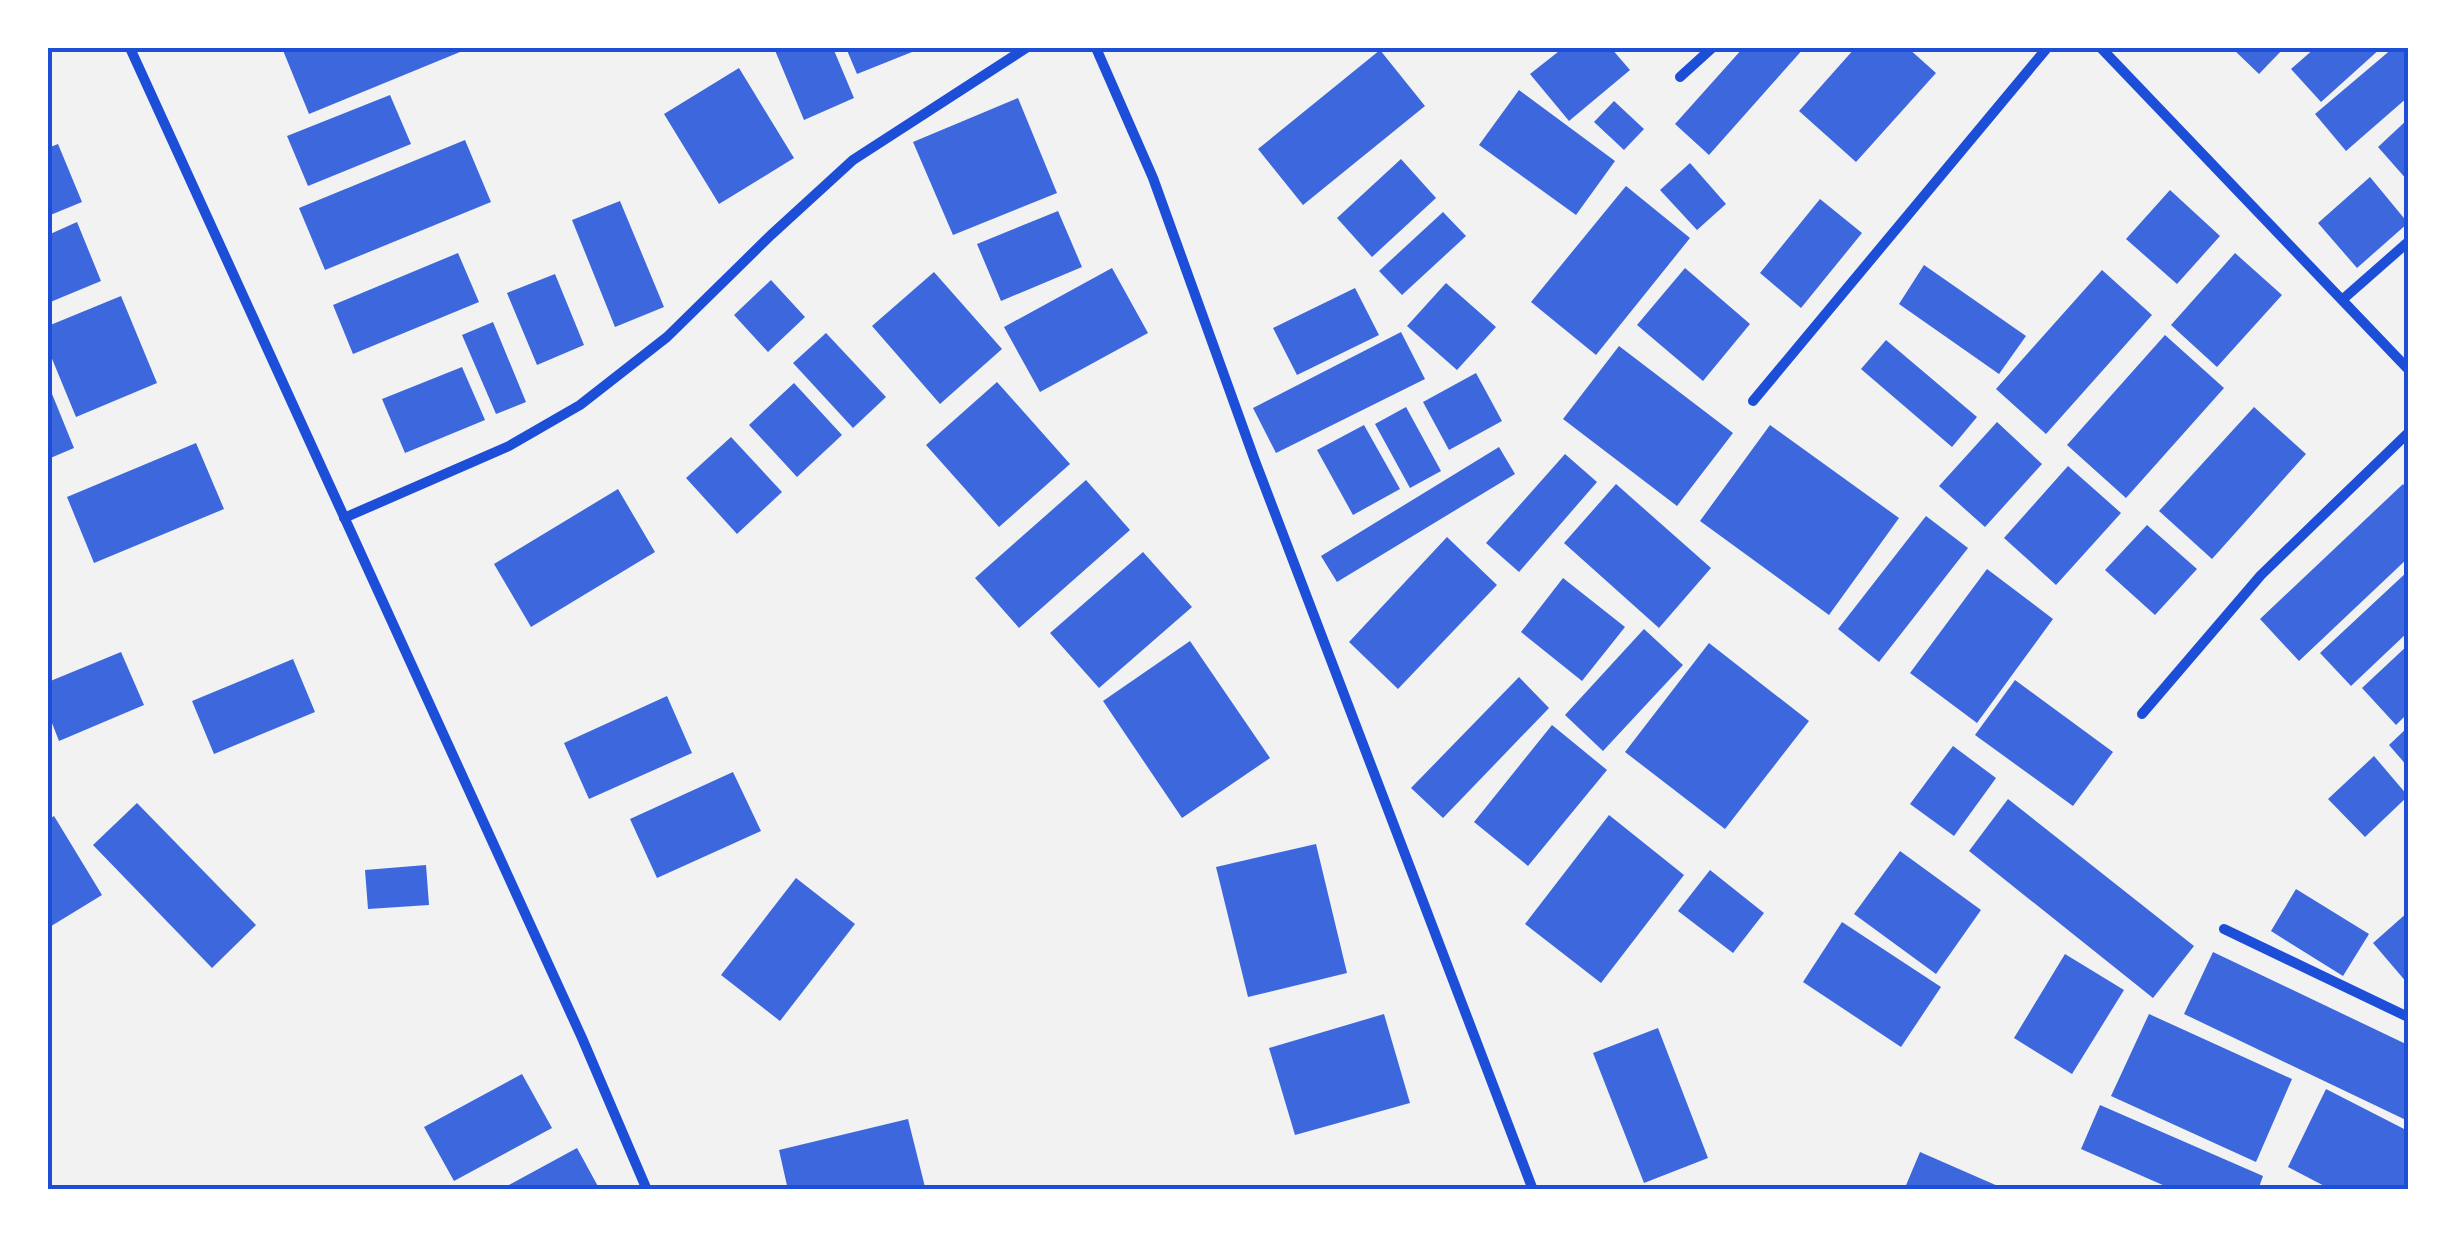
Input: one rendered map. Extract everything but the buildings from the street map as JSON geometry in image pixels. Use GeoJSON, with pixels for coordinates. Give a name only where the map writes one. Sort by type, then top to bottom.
{"type":"FeatureCollection","features":[{"type":"Feature","properties":{"kind":"street"},"geometry":{"type":"LineString","coordinates":[[130,48],[582,1038],[647,1190]]}},
{"type":"Feature","properties":{"kind":"street"},"geometry":{"type":"LineString","coordinates":[[344,518],[509,446],[580,405],[667,337],[770,234],[853,160],[1026,48]]}},
{"type":"Feature","properties":{"kind":"street"},"geometry":{"type":"LineString","coordinates":[[1096,48],[1153,178],[1255,462],[1533,1190]]}},
{"type":"Feature","properties":{"kind":"street"},"geometry":{"type":"LineString","coordinates":[[1680,76],[1712,48]]}},
{"type":"Feature","properties":{"kind":"street"},"geometry":{"type":"LineString","coordinates":[[1753,401],[2047,48]]}},
{"type":"Feature","properties":{"kind":"street"},"geometry":{"type":"LineString","coordinates":[[2101,48],[2408,369]]}},
{"type":"Feature","properties":{"kind":"street"},"geometry":{"type":"LineString","coordinates":[[2342,300],[2408,242]]}},
{"type":"Feature","properties":{"kind":"street"},"geometry":{"type":"LineString","coordinates":[[2142,714],[2261,575],[2408,433]]}},
{"type":"Feature","properties":{"kind":"street"},"geometry":{"type":"LineString","coordinates":[[2224,928],[2408,1017]]}}]}
